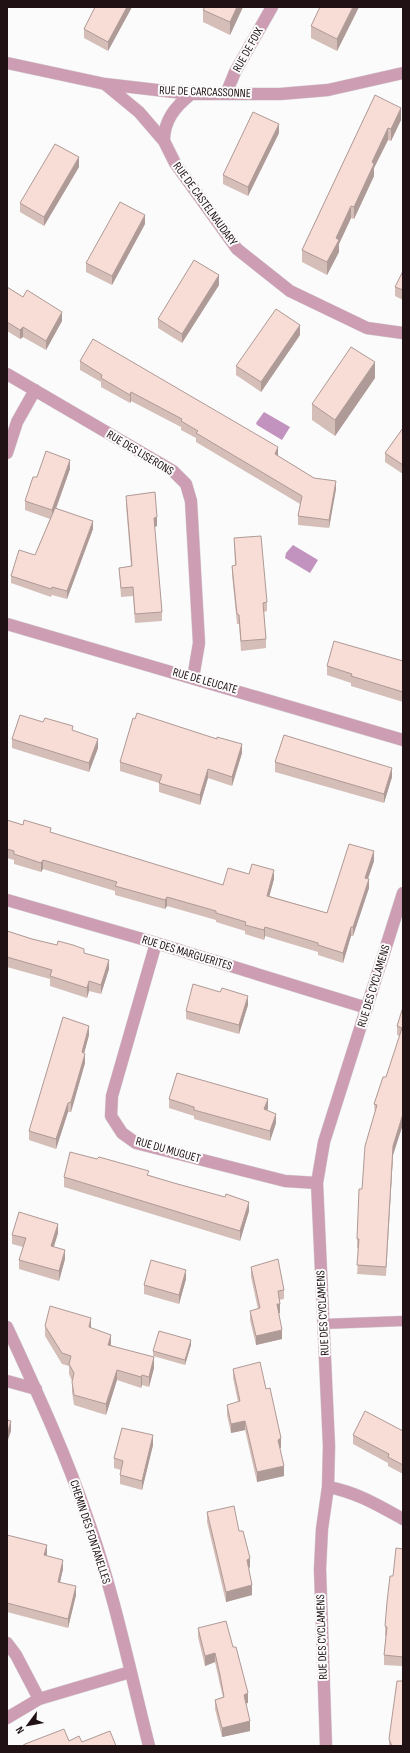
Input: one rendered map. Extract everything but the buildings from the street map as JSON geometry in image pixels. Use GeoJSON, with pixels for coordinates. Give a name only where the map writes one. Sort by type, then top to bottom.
{"type":"FeatureCollection","features":[{"type":"Feature","properties":{"kind":"street","name":"RUE DE FOIX"},"geometry":{"type":"LineString","coordinates":[[226,94],[234,72],[272,7]]}},
{"type":"Feature","properties":{"kind":"street","name":"RUE DE CARCASSONNE"},"geometry":{"type":"LineString","coordinates":[[7,63],[106,84],[191,94],[280,94],[328,90],[403,73]]}},
{"type":"Feature","properties":{"kind":"street","name":"RUE DE CASTELNAUDARY"},"geometry":{"type":"LineString","coordinates":[[106,84],[139,112],[164,141],[175,163],[237,249],[290,291],[367,328],[403,333]]}},
{"type":"Feature","properties":{"kind":"street"},"geometry":{"type":"LineString","coordinates":[[164,141],[167,121],[178,105],[191,94]]}},
{"type":"Feature","properties":{"kind":"street","name":"RUE DES LISERONS"},"geometry":{"type":"LineString","coordinates":[[7,374],[173,471],[186,484],[191,501],[200,643],[193,678]]}},
{"type":"Feature","properties":{"kind":"street"},"geometry":{"type":"LineString","coordinates":[[7,453],[18,422],[35,390]]}},
{"type":"Feature","properties":{"kind":"street","name":"RUE DE LEUCATE"},"geometry":{"type":"LineString","coordinates":[[7,624],[403,740]]}},
{"type":"Feature","properties":{"kind":"street","name":"RUE DES CYCLAMENS"},"geometry":{"type":"LineString","coordinates":[[326,1746],[320,1569],[322,1529],[328,1487],[329,1446],[317,1183],[324,1142],[403,892]]}},
{"type":"Feature","properties":{"kind":"street","name":"RUE DES MARGUERITES"},"geometry":{"type":"LineString","coordinates":[[7,900],[156,943],[367,1008]]}},
{"type":"Feature","properties":{"kind":"street","name":"RUE DU MUGUET"},"geometry":{"type":"LineString","coordinates":[[156,943],[112,1096],[111,1116],[122,1133],[136,1143],[255,1174],[284,1181],[317,1183]]}},
{"type":"Feature","properties":{"kind":"street","name":"CHEMIN DES FONTANELLES"},"geometry":{"type":"LineString","coordinates":[[7,1327],[36,1389],[89,1520],[108,1584],[149,1746]]}},
{"type":"Feature","properties":{"kind":"street"},"geometry":{"type":"LineString","coordinates":[[7,1381],[36,1389]]}},
{"type":"Feature","properties":{"kind":"street"},"geometry":{"type":"LineString","coordinates":[[328,1487],[345,1490],[364,1498],[403,1519]]}},
{"type":"Feature","properties":{"kind":"street"},"geometry":{"type":"LineString","coordinates":[[7,1643],[16,1654],[39,1699]]}},
{"type":"Feature","properties":{"kind":"street"},"geometry":{"type":"LineString","coordinates":[[7,1718],[39,1699],[130,1672]]}},
{"type":"Feature","properties":{"kind":"lane"},"geometry":{"type":"LineString","coordinates":[[324,1324],[403,1321]]}},
{"type":"Feature","properties":{"kind":"shaded area"},"geometry":{"type":"Polygon","coordinates":[[[264,412],[290,427],[282,440],[257,425],[256,423],[264,412]]]}},
{"type":"Feature","properties":{"kind":"shaded area"},"geometry":{"type":"Polygon","coordinates":[[[293,545],[318,560],[310,573],[285,558],[286,553],[293,545]]]}}]}
